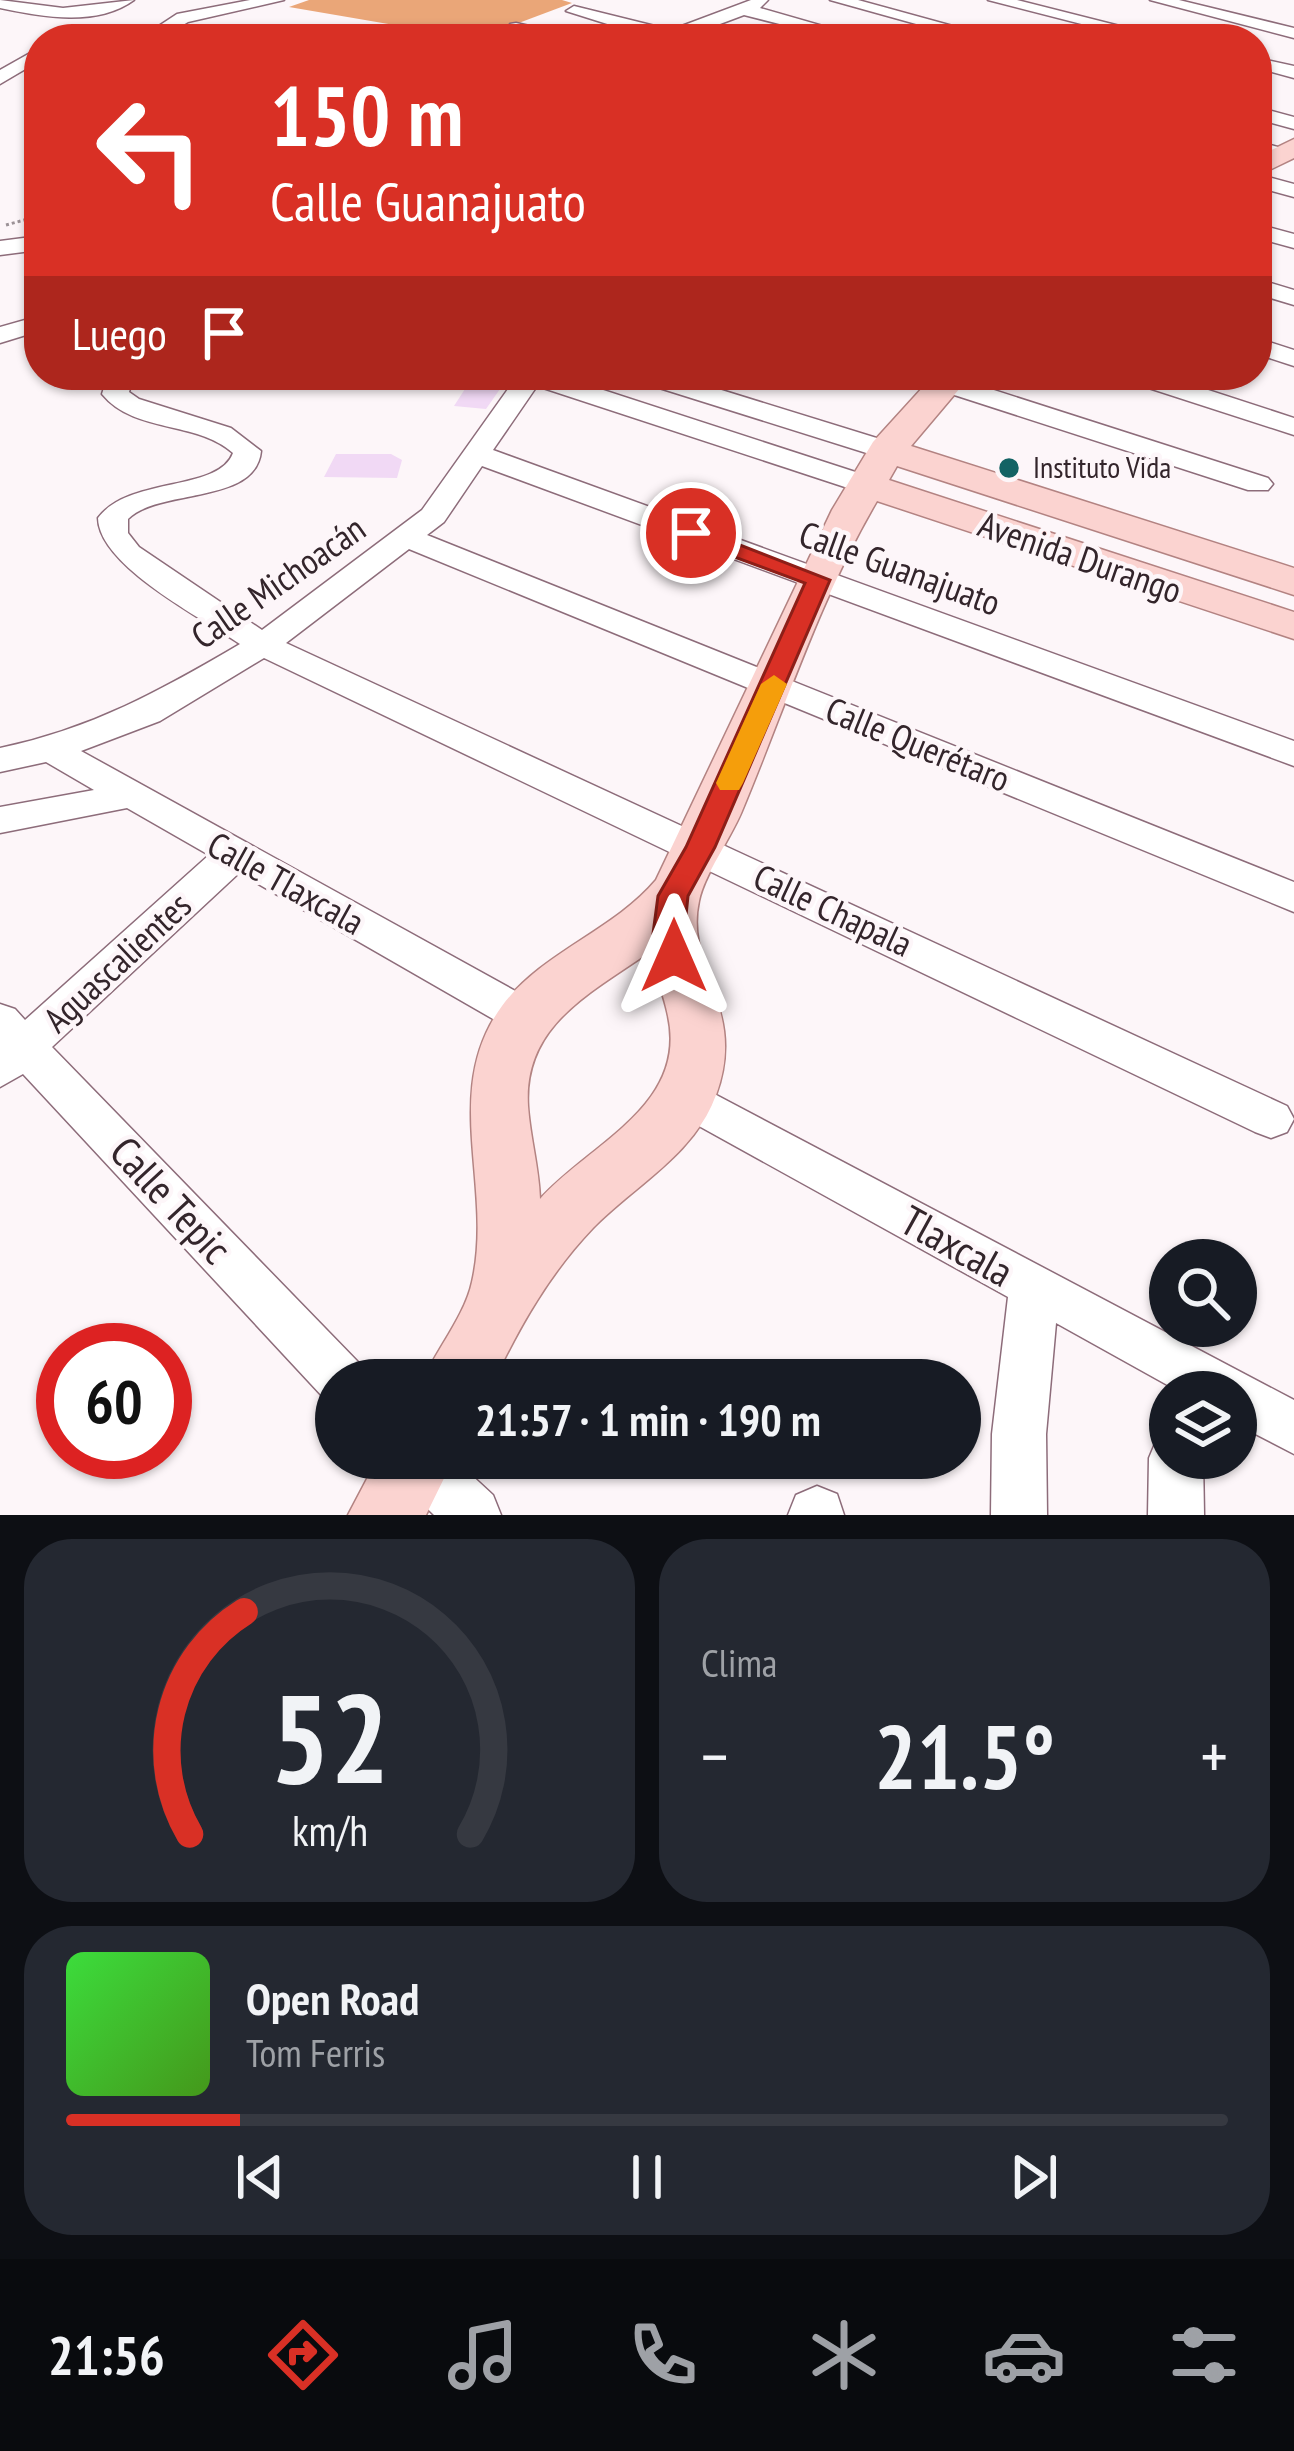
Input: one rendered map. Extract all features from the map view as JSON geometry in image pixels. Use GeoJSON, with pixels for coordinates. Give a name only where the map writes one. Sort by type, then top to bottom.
{"type":"FeatureCollection","features":[{"type":"Feature","properties":{"kind":"main road"},"geometry":{"type":"LineString","coordinates":[[505,1287],[509,1191],[497,1106],[503,1058],[522,1015],[554,985],[648,949],[668,934],[687,871],[818,580],[877,468],[932,390]]}},
{"type":"Feature","properties":{"kind":"main road","name":"Avenida Durango"},"geometry":{"type":"LineString","coordinates":[[877,468],[1278,600]]}},
{"type":"Feature","properties":{"kind":"main road"},"geometry":{"type":"LineString","coordinates":[[469,1359],[505,1287],[571,1209],[644,1148],[686,1097],[696,1064],[698,1020],[648,949]]}},
{"type":"Feature","properties":{"kind":"main road"},"geometry":{"type":"LineString","coordinates":[[509,1191],[539,1205],[571,1209]]}},
{"type":"Feature","properties":{"kind":"street"},"geometry":{"type":"LineString","coordinates":[[0,3],[66,15],[126,0]]}},
{"type":"Feature","properties":{"kind":"street"},"geometry":{"type":"LineString","coordinates":[[113,24],[184,0]]}},
{"type":"Feature","properties":{"kind":"street"},"geometry":{"type":"LineString","coordinates":[[173,24],[276,0]]}},
{"type":"Feature","properties":{"kind":"street"},"geometry":{"type":"LineString","coordinates":[[703,24],[766,0]]}},
{"type":"Feature","properties":{"kind":"street"},"geometry":{"type":"LineString","coordinates":[[838,0],[951,18]]}},
{"type":"Feature","properties":{"kind":"street"},"geometry":{"type":"LineString","coordinates":[[942,24],[1001,0],[1100,24]]}},
{"type":"Feature","properties":{"kind":"street"},"geometry":{"type":"LineString","coordinates":[[1158,0],[1257,24]]}},
{"type":"Feature","properties":{"kind":"street"},"geometry":{"type":"LineString","coordinates":[[935,5],[963,24]]}},
{"type":"Feature","properties":{"kind":"street"},"geometry":{"type":"LineString","coordinates":[[742,9],[800,24]]}},
{"type":"Feature","properties":{"kind":"street"},"geometry":{"type":"LineString","coordinates":[[574,11],[628,24]]}},
{"type":"Feature","properties":{"kind":"street","name":"Calle Chapala"},"geometry":{"type":"LineString","coordinates":[[116,390],[124,403],[159,419],[234,439],[247,451],[246,461],[223,480],[147,496],[116,512],[110,524],[113,539],[262,645],[687,871],[1271,1119]]}},
{"type":"Feature","properties":{"kind":"street","name":"Calle Michoacán"},"geometry":{"type":"LineString","coordinates":[[0,760],[51,748],[148,713],[262,645],[433,516],[521,390]]}},
{"type":"Feature","properties":{"kind":"street"},"geometry":{"type":"LineString","coordinates":[[587,390],[877,468]]}},
{"type":"Feature","properties":{"kind":"street"},"geometry":{"type":"LineString","coordinates":[[683,390],[877,468]]}},
{"type":"Feature","properties":{"kind":"street"},"geometry":{"type":"LineString","coordinates":[[976,390],[1258,484]]}},
{"type":"Feature","properties":{"kind":"street"},"geometry":{"type":"LineString","coordinates":[[1182,390],[1294,427]]}},
{"type":"Feature","properties":{"kind":"street","name":"Calle Guanajuato"},"geometry":{"type":"LineString","coordinates":[[479,454],[1294,754]]}},
{"type":"Feature","properties":{"kind":"street","name":"Calle Querétaro"},"geometry":{"type":"LineString","coordinates":[[408,538],[1294,898]]}},
{"type":"Feature","properties":{"kind":"street","name":"Calle Tlaxcala"},"geometry":{"type":"LineString","coordinates":[[51,748],[522,1015]]}},
{"type":"Feature","properties":{"kind":"street"},"geometry":{"type":"LineString","coordinates":[[0,820],[132,795]]}},
{"type":"Feature","properties":{"kind":"street","name":"Aguascalientes"},"geometry":{"type":"LineString","coordinates":[[9,1046],[234,855]]}},
{"type":"Feature","properties":{"kind":"street","name":"Calle Tepic"},"geometry":{"type":"LineString","coordinates":[[9,1046],[319,1359]]}},
{"type":"Feature","properties":{"kind":"street","name":"Tlaxcala"},"geometry":{"type":"LineString","coordinates":[[686,1097],[1034,1288],[1165,1371]]}},
{"type":"Feature","properties":{"kind":"street"},"geometry":{"type":"LineString","coordinates":[[1019,1515],[1019,1434],[1034,1288]]}},
{"type":"Feature","properties":{"kind":"street","name":"Tlaxcala"},"geometry":{"type":"LineString","coordinates":[[1257,1407],[1294,1428]]}},
{"type":"Feature","properties":{"kind":"street"},"geometry":{"type":"LineString","coordinates":[[418,1479],[473,1515]]}},
{"type":"Feature","properties":{"kind":"street"},"geometry":{"type":"LineString","coordinates":[[1176,1479],[1176,1515]]}},
{"type":"Feature","properties":{"kind":"shaded area"},"geometry":{"type":"Polygon","coordinates":[[[309,0],[572,3],[516,24],[388,24],[289,7],[309,0]]]}},
{"type":"Feature","properties":{"kind":"building"},"geometry":{"type":"Polygon","coordinates":[[[464,390],[499,390],[486,409],[454,406],[464,390]]]}},
{"type":"Feature","properties":{"kind":"building"},"geometry":{"type":"Polygon","coordinates":[[[336,454],[391,454],[402,460],[397,478],[324,477],[336,454]]]}},
{"type":"Feature","properties":{"kind":"slow traffic"},"geometry":{"type":"LineString","coordinates":[[730,783],[774,684]]}},
{"type":"Feature","properties":{"kind":"place","name":"Instituto Vida"},"geometry":{"type":"Point","coordinates":[1009,468]}},
{"type":"Feature","properties":{"kind":"route"},"geometry":{"type":"LineString","coordinates":[[674,956],[668,934],[673,896],[701,847],[818,580],[691,533]]}}]}
